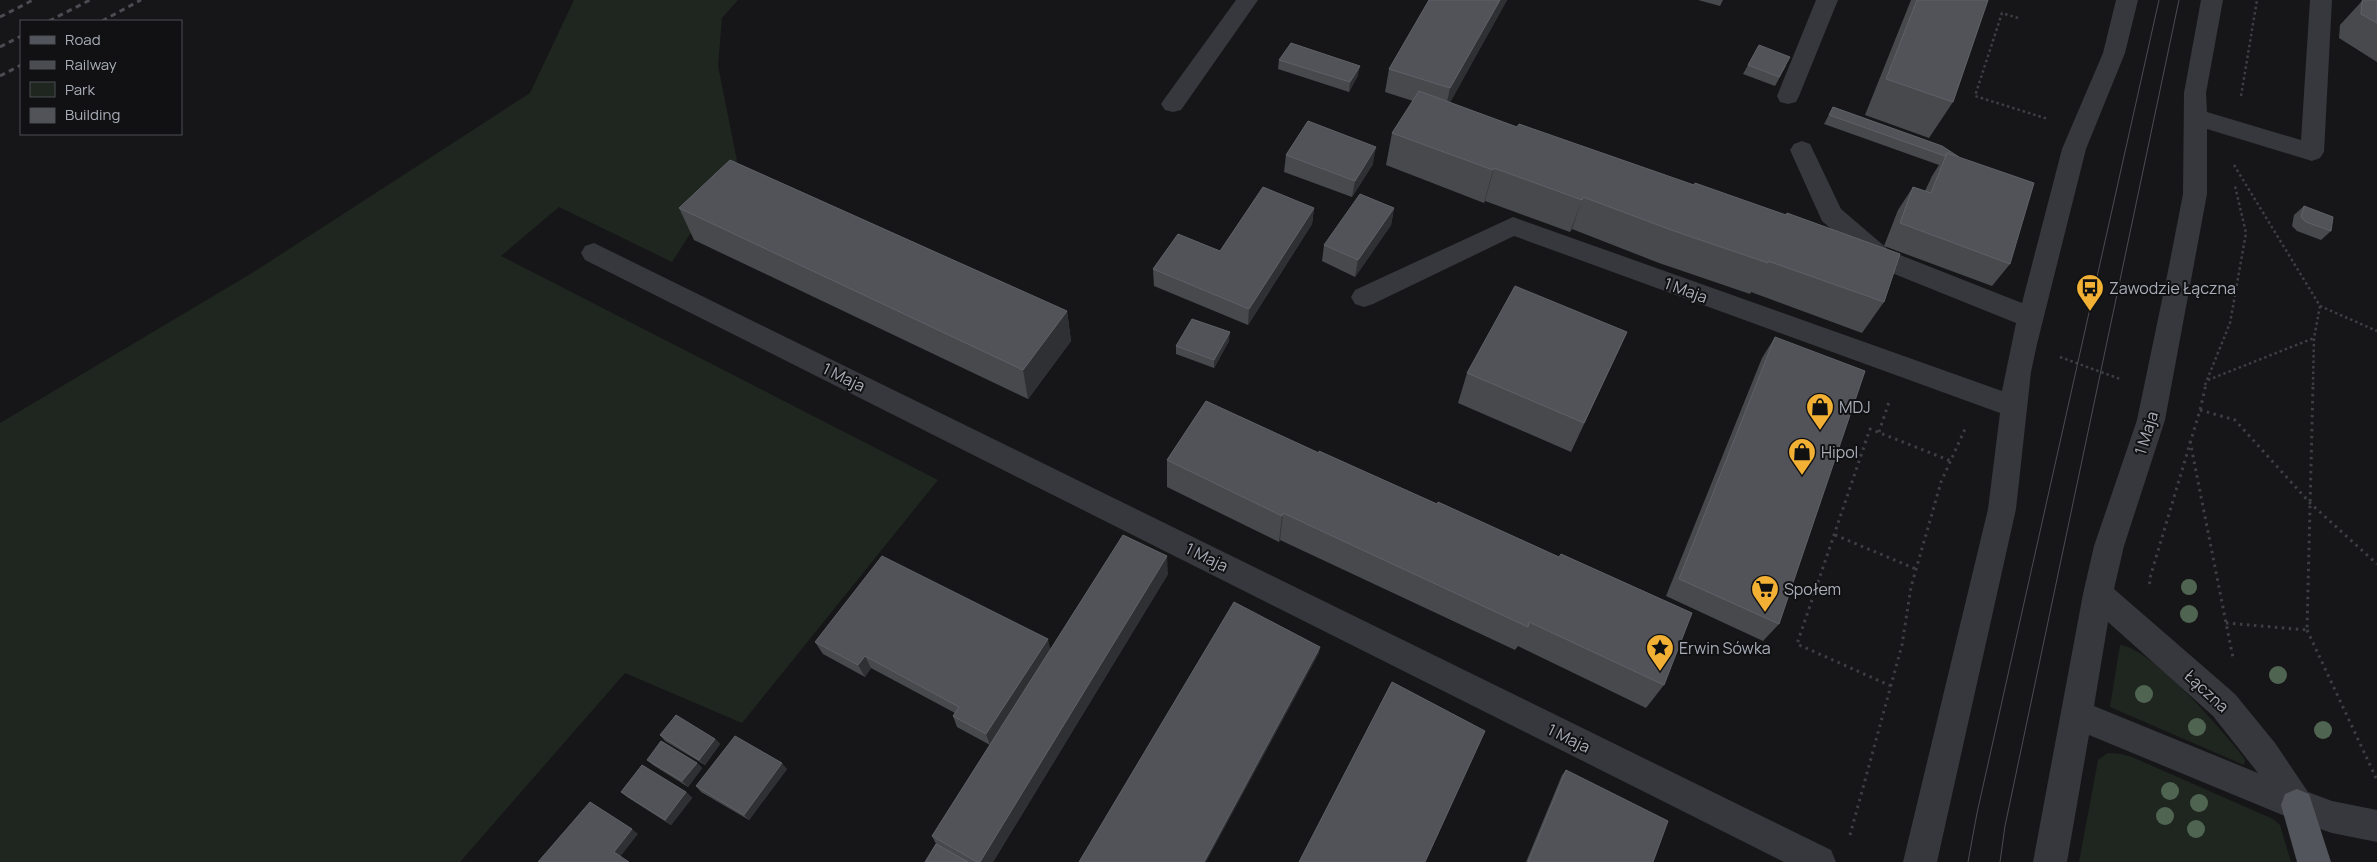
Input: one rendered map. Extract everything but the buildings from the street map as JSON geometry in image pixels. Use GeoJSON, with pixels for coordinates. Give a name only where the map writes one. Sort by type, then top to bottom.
{"type":"FeatureCollection","features":[{"type":"Feature","properties":{"kind":"main road"},"geometry":{"type":"LineString","coordinates":[[2297,805],[2314,862]]}},
{"type":"Feature","properties":{"kind":"street"},"geometry":{"type":"LineString","coordinates":[[1173,104],[1247,0]]}},
{"type":"Feature","properties":{"kind":"street"},"geometry":{"type":"LineString","coordinates":[[1788,96],[1827,0]]}},
{"type":"Feature","properties":{"kind":"street"},"geometry":{"type":"LineString","coordinates":[[1920,862],[2002,509],[2018,372],[2074,149],[2114,53],[2127,0]]}},
{"type":"Feature","properties":{"kind":"street","name":"1 Maja"},"geometry":{"type":"LineString","coordinates":[[2050,862],[2098,594],[2109,546],[2158,394],[2195,194],[2194,93],[2212,0]]}},
{"type":"Feature","properties":{"kind":"street"},"geometry":{"type":"LineString","coordinates":[[2194,117],[2312,152],[2321,0]]}},
{"type":"Feature","properties":{"kind":"street"},"geometry":{"type":"LineString","coordinates":[[1802,150],[1831,215],[1881,258],[2031,318]]}},
{"type":"Feature","properties":{"kind":"street","name":"1 Maja"},"geometry":{"type":"LineString","coordinates":[[1364,296],[1513,226],[2014,407]]}},
{"type":"Feature","properties":{"kind":"street","name":"1 Maja"},"geometry":{"type":"LineString","coordinates":[[594,253],[1820,862]]}},
{"type":"Feature","properties":{"kind":"street","name":"Łączna"},"geometry":{"type":"LineString","coordinates":[[2098,594],[2224,705],[2264,754],[2297,805]]}},
{"type":"Feature","properties":{"kind":"street"},"geometry":{"type":"LineString","coordinates":[[2076,714],[2297,805],[2332,817],[2377,826]]}},
{"type":"Feature","properties":{"kind":"path"},"geometry":{"type":"LineString","coordinates":[[2236,129],[2257,0]]}},
{"type":"Feature","properties":{"kind":"path"},"geometry":{"type":"LineString","coordinates":[[2018,18],[2002,13],[1975,96],[2051,120]]}},
{"type":"Feature","properties":{"kind":"path"},"geometry":{"type":"LineString","coordinates":[[2233,174],[2231,160],[2320,306],[2377,331]]}},
{"type":"Feature","properties":{"kind":"path"},"geometry":{"type":"LineString","coordinates":[[2151,589],[2149,581],[2190,440],[2208,380],[2230,323],[2246,233],[2233,180]]}},
{"type":"Feature","properties":{"kind":"path"},"geometry":{"type":"LineString","coordinates":[[2320,306],[2314,338],[2307,630],[2377,780]]}},
{"type":"Feature","properties":{"kind":"path"},"geometry":{"type":"LineString","coordinates":[[2208,380],[2314,338]]}},
{"type":"Feature","properties":{"kind":"path"},"geometry":{"type":"LineString","coordinates":[[2055,355],[2124,381]]}},
{"type":"Feature","properties":{"kind":"path"},"geometry":{"type":"LineString","coordinates":[[2200,410],[2235,420],[2310,503],[2377,564]]}},
{"type":"Feature","properties":{"kind":"path"},"geometry":{"type":"LineString","coordinates":[[1891,686],[1798,644],[1870,429],[1951,461]]}},
{"type":"Feature","properties":{"kind":"path"},"geometry":{"type":"LineString","coordinates":[[2190,440],[2234,662]]}},
{"type":"Feature","properties":{"kind":"path"},"geometry":{"type":"LineString","coordinates":[[1835,535],[1916,569]]}},
{"type":"Feature","properties":{"kind":"path"},"geometry":{"type":"LineString","coordinates":[[2226,623],[2307,630]]}},
{"type":"Feature","properties":{"kind":"green space"},"geometry":{"type":"Polygon","coordinates":[[[574,0],[738,0],[722,18],[718,66],[737,161],[672,262],[559,207],[501,256],[938,480],[742,723],[625,673],[460,862],[0,862],[0,423],[252,273],[530,93],[574,0]]]}},
{"type":"Feature","properties":{"kind":"green space"},"geometry":{"type":"Polygon","coordinates":[[[2120,645],[2133,649],[2149,659],[2184,690],[2240,753],[2245,760],[2244,765],[2110,707],[2120,645]]]}},
{"type":"Feature","properties":{"kind":"green space"},"geometry":{"type":"Polygon","coordinates":[[[2108,753],[2132,757],[2273,819],[2280,825],[2291,862],[2079,862],[2098,760],[2108,753]]]}},
{"type":"Feature","properties":{"kind":"tram line"},"geometry":{"type":"LineString","coordinates":[[1968,862],[1977,813],[2159,0]]}},
{"type":"Feature","properties":{"kind":"tram line"},"geometry":{"type":"LineString","coordinates":[[2000,862],[2005,826],[2179,0]]}},
{"type":"Feature","properties":{"kind":"railway"},"geometry":{"type":"LineString","coordinates":[[0,17],[33,0]]}},
{"type":"Feature","properties":{"kind":"railway"},"geometry":{"type":"LineString","coordinates":[[51,20],[90,0]]}},
{"type":"Feature","properties":{"kind":"railway"},"geometry":{"type":"LineString","coordinates":[[104,20],[141,0]]}},
{"type":"Feature","properties":{"kind":"railway"},"geometry":{"type":"LineString","coordinates":[[0,47],[20,37]]}},
{"type":"Feature","properties":{"kind":"railway"},"geometry":{"type":"LineString","coordinates":[[0,76],[20,66]]}},
{"type":"Feature","properties":{"kind":"place","name":"Zawodzie Łączna"},"geometry":{"type":"Point","coordinates":[2090,312]}},
{"type":"Feature","properties":{"kind":"place","name":"MDJ"},"geometry":{"type":"Point","coordinates":[1820,431]}},
{"type":"Feature","properties":{"kind":"place","name":"Hipol"},"geometry":{"type":"Point","coordinates":[1802,476]}},
{"type":"Feature","properties":{"kind":"place","name":"Społem"},"geometry":{"type":"Point","coordinates":[1765,613]}},
{"type":"Feature","properties":{"kind":"place","name":"Erwin Sówka"},"geometry":{"type":"Point","coordinates":[1660,672]}}]}
